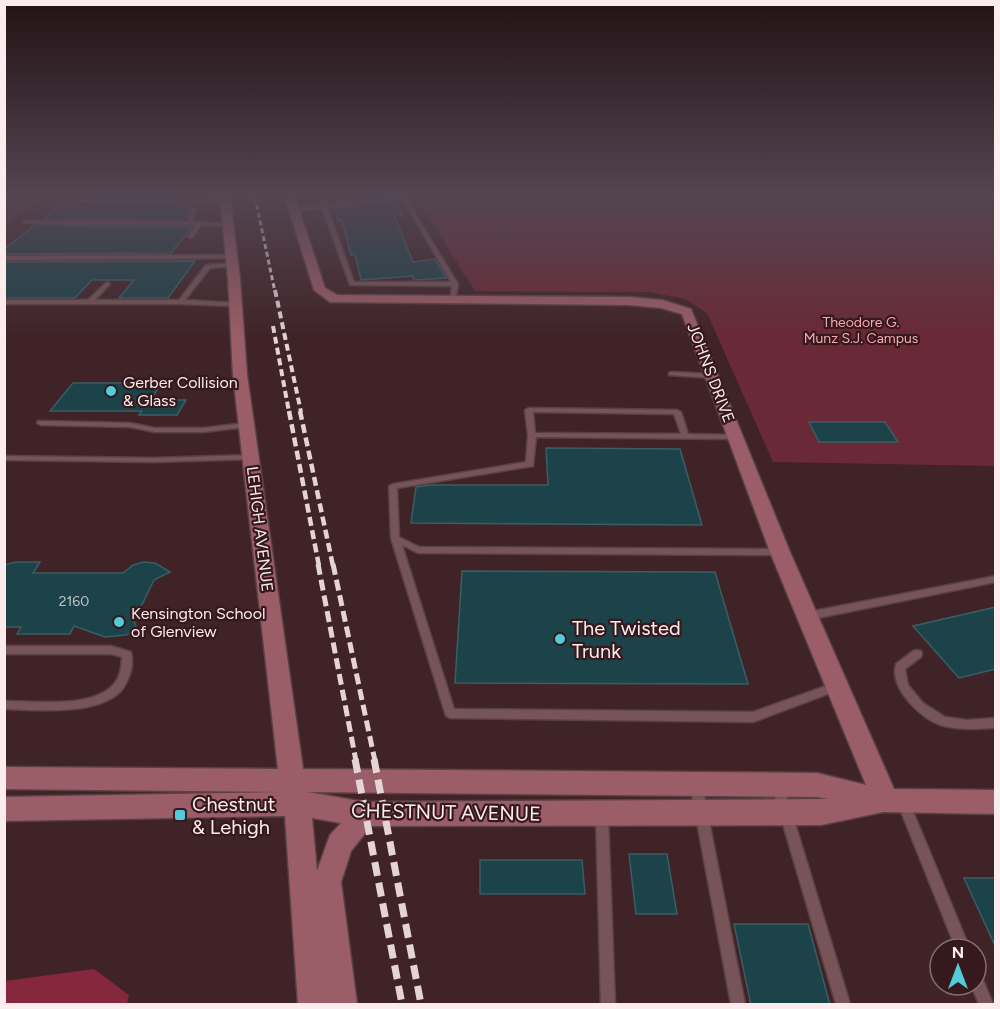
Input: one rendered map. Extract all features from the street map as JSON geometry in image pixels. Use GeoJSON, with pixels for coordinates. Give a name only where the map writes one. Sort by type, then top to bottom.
{"type":"FeatureCollection","features":[{"type":"Feature","properties":{"kind":"street","name":"LEHIGH AVENUE"},"geometry":{"type":"LineString","coordinates":[[230,244],[246,424],[294,792],[314,1005]]}},
{"type":"Feature","properties":{"kind":"street","name":"JOHNS DRIVE"},"geometry":{"type":"LineString","coordinates":[[305,244],[320,290],[334,299],[629,301],[662,304],[687,312],[780,552],[838,686],[894,801]]}},
{"type":"Feature","properties":{"kind":"street","name":"CHESTNUT AVENUE"},"geometry":{"type":"LineString","coordinates":[[4,777],[294,792],[365,814],[821,813],[894,801],[996,802]]}},
{"type":"Feature","properties":{"kind":"street","name":"CHESTNUT AVENUE"},"geometry":{"type":"LineString","coordinates":[[4,809],[294,792],[696,785],[817,786],[894,801]]}},
{"type":"Feature","properties":{"kind":"street"},"geometry":{"type":"LineString","coordinates":[[341,1005],[327,882],[340,844],[365,814]]}},
{"type":"Feature","properties":{"kind":"lane"},"geometry":{"type":"LineString","coordinates":[[338,244],[352,284],[455,284]]}},
{"type":"Feature","properties":{"kind":"lane"},"geometry":{"type":"LineString","coordinates":[[431,244],[455,284],[453,301]]}},
{"type":"Feature","properties":{"kind":"lane"},"geometry":{"type":"LineString","coordinates":[[4,258],[232,260]]}},
{"type":"Feature","properties":{"kind":"lane"},"geometry":{"type":"LineString","coordinates":[[181,302],[208,266],[232,260]]}},
{"type":"Feature","properties":{"kind":"lane"},"geometry":{"type":"LineString","coordinates":[[90,302],[107,284]]}},
{"type":"Feature","properties":{"kind":"lane"},"geometry":{"type":"LineString","coordinates":[[4,302],[236,304]]}},
{"type":"Feature","properties":{"kind":"lane"},"geometry":{"type":"LineString","coordinates":[[671,375],[713,376]]}},
{"type":"Feature","properties":{"kind":"lane"},"geometry":{"type":"LineString","coordinates":[[685,436],[677,412],[529,410],[532,435],[530,464],[393,486],[395,538],[450,713],[753,717],[838,686]]}},
{"type":"Feature","properties":{"kind":"lane"},"geometry":{"type":"LineString","coordinates":[[41,423],[130,425],[155,430],[203,430],[246,424]]}},
{"type":"Feature","properties":{"kind":"lane"},"geometry":{"type":"LineString","coordinates":[[532,435],[736,437]]}},
{"type":"Feature","properties":{"kind":"lane"},"geometry":{"type":"LineString","coordinates":[[4,458],[154,460],[251,457]]}},
{"type":"Feature","properties":{"kind":"lane"},"geometry":{"type":"LineString","coordinates":[[395,538],[418,550],[780,552]]}},
{"type":"Feature","properties":{"kind":"lane"},"geometry":{"type":"LineString","coordinates":[[808,616],[996,579]]}},
{"type":"Feature","properties":{"kind":"lane"},"geometry":{"type":"LineString","coordinates":[[4,650],[111,650],[127,655],[125,675],[115,691],[87,705],[4,705]]}},
{"type":"Feature","properties":{"kind":"lane"},"geometry":{"type":"LineString","coordinates":[[917,654],[900,667],[903,686],[919,706],[943,721],[967,725],[996,723]]}},
{"type":"Feature","properties":{"kind":"lane"},"geometry":{"type":"LineString","coordinates":[[696,785],[738,1005]]}},
{"type":"Feature","properties":{"kind":"lane"},"geometry":{"type":"LineString","coordinates":[[777,785],[843,1005]]}},
{"type":"Feature","properties":{"kind":"lane"},"geometry":{"type":"LineString","coordinates":[[894,801],[957,937]]}},
{"type":"Feature","properties":{"kind":"lane"},"geometry":{"type":"LineString","coordinates":[[601,813],[608,1005]]}},
{"type":"Feature","properties":{"kind":"green space","name":"Theodore G. Munz S.J. Campus"},"geometry":{"type":"Polygon","coordinates":[[[446,244],[995,244],[995,466],[773,462],[707,313],[685,299],[648,292],[475,291],[446,244]]]}},
{"type":"Feature","properties":{"kind":"shaded area"},"geometry":{"type":"Polygon","coordinates":[[[94,969],[129,995],[127,1004],[5,1004],[5,981],[94,969]]]}},
{"type":"Feature","properties":{"kind":"building"},"geometry":{"type":"Polygon","coordinates":[[[10,244],[178,244],[171,253],[4,254],[4,249],[10,244]]]}},
{"type":"Feature","properties":{"kind":"building"},"geometry":{"type":"Polygon","coordinates":[[[348,244],[406,244],[413,262],[435,259],[446,278],[414,280],[413,276],[361,280],[355,254],[351,255],[348,244]]]}},
{"type":"Feature","properties":{"kind":"building"},"geometry":{"type":"Polygon","coordinates":[[[195,261],[168,298],[119,298],[134,280],[92,280],[75,298],[4,298],[4,262],[195,261]]]}},
{"type":"Feature","properties":{"kind":"building","name":"Gerber Collision & Glass"},"geometry":{"type":"Polygon","coordinates":[[[73,383],[161,383],[151,400],[186,400],[177,415],[139,415],[142,411],[50,411],[73,383]]]}},
{"type":"Feature","properties":{"kind":"building"},"geometry":{"type":"Polygon","coordinates":[[[809,422],[885,422],[898,442],[819,442],[809,422]]]}},
{"type":"Feature","properties":{"kind":"building"},"geometry":{"type":"Polygon","coordinates":[[[546,448],[680,449],[702,525],[411,523],[416,487],[548,485],[546,448]]]}},
{"type":"Feature","properties":{"kind":"building"},"geometry":{"type":"Polygon","coordinates":[[[16,562],[40,562],[33,573],[123,573],[133,565],[144,562],[155,563],[170,572],[154,580],[134,621],[136,626],[134,631],[126,635],[105,637],[74,626],[70,634],[17,634],[21,627],[4,627],[4,565],[16,562]]]}},
{"type":"Feature","properties":{"kind":"building"},"geometry":{"type":"Polygon","coordinates":[[[462,571],[715,572],[748,684],[455,683],[462,571]]]}},
{"type":"Feature","properties":{"kind":"building"},"geometry":{"type":"Polygon","coordinates":[[[996,607],[996,669],[959,678],[913,626],[996,607]]]}},
{"type":"Feature","properties":{"kind":"building"},"geometry":{"type":"Polygon","coordinates":[[[629,854],[667,854],[677,914],[636,914],[629,854]]]}},
{"type":"Feature","properties":{"kind":"building"},"geometry":{"type":"Polygon","coordinates":[[[480,860],[582,860],[585,894],[480,894],[480,860]]]}},
{"type":"Feature","properties":{"kind":"building"},"geometry":{"type":"Polygon","coordinates":[[[964,878],[996,878],[996,948],[964,878]]]}},
{"type":"Feature","properties":{"kind":"building"},"geometry":{"type":"Polygon","coordinates":[[[734,924],[808,924],[830,1005],[751,1005],[734,924]]]}},
{"type":"Feature","properties":{"kind":"railway"},"geometry":{"type":"LineString","coordinates":[[265,244],[275,292]]}},
{"type":"Feature","properties":{"kind":"railway"},"geometry":{"type":"LineString","coordinates":[[275,290],[301,412]]}},
{"type":"Feature","properties":{"kind":"railway"},"geometry":{"type":"LineString","coordinates":[[273,326],[289,412]]}},
{"type":"Feature","properties":{"kind":"railway"},"geometry":{"type":"LineString","coordinates":[[289,411],[319,566]]}},
{"type":"Feature","properties":{"kind":"railway"},"geometry":{"type":"LineString","coordinates":[[300,411],[333,566]]}},
{"type":"Feature","properties":{"kind":"railway"},"geometry":{"type":"LineString","coordinates":[[318,564],[356,761]]}},
{"type":"Feature","properties":{"kind":"railway"},"geometry":{"type":"LineString","coordinates":[[333,564],[375,761]]}},
{"type":"Feature","properties":{"kind":"railway"},"geometry":{"type":"LineString","coordinates":[[355,759],[402,1004]]}},
{"type":"Feature","properties":{"kind":"railway"},"geometry":{"type":"LineString","coordinates":[[374,759],[421,1004]]}},
{"type":"Feature","properties":{"kind":"place","name":"Gerber Collision & Glass"},"geometry":{"type":"Point","coordinates":[111,391]}},
{"type":"Feature","properties":{"kind":"place","name":"Kensington School of Glenview"},"geometry":{"type":"Point","coordinates":[119,622]}},
{"type":"Feature","properties":{"kind":"place","name":"The Twisted Trunk"},"geometry":{"type":"Point","coordinates":[560,639]}},
{"type":"Feature","properties":{"kind":"place","name":"Chestnut & Lehigh"},"geometry":{"type":"Point","coordinates":[180,815]}}]}
